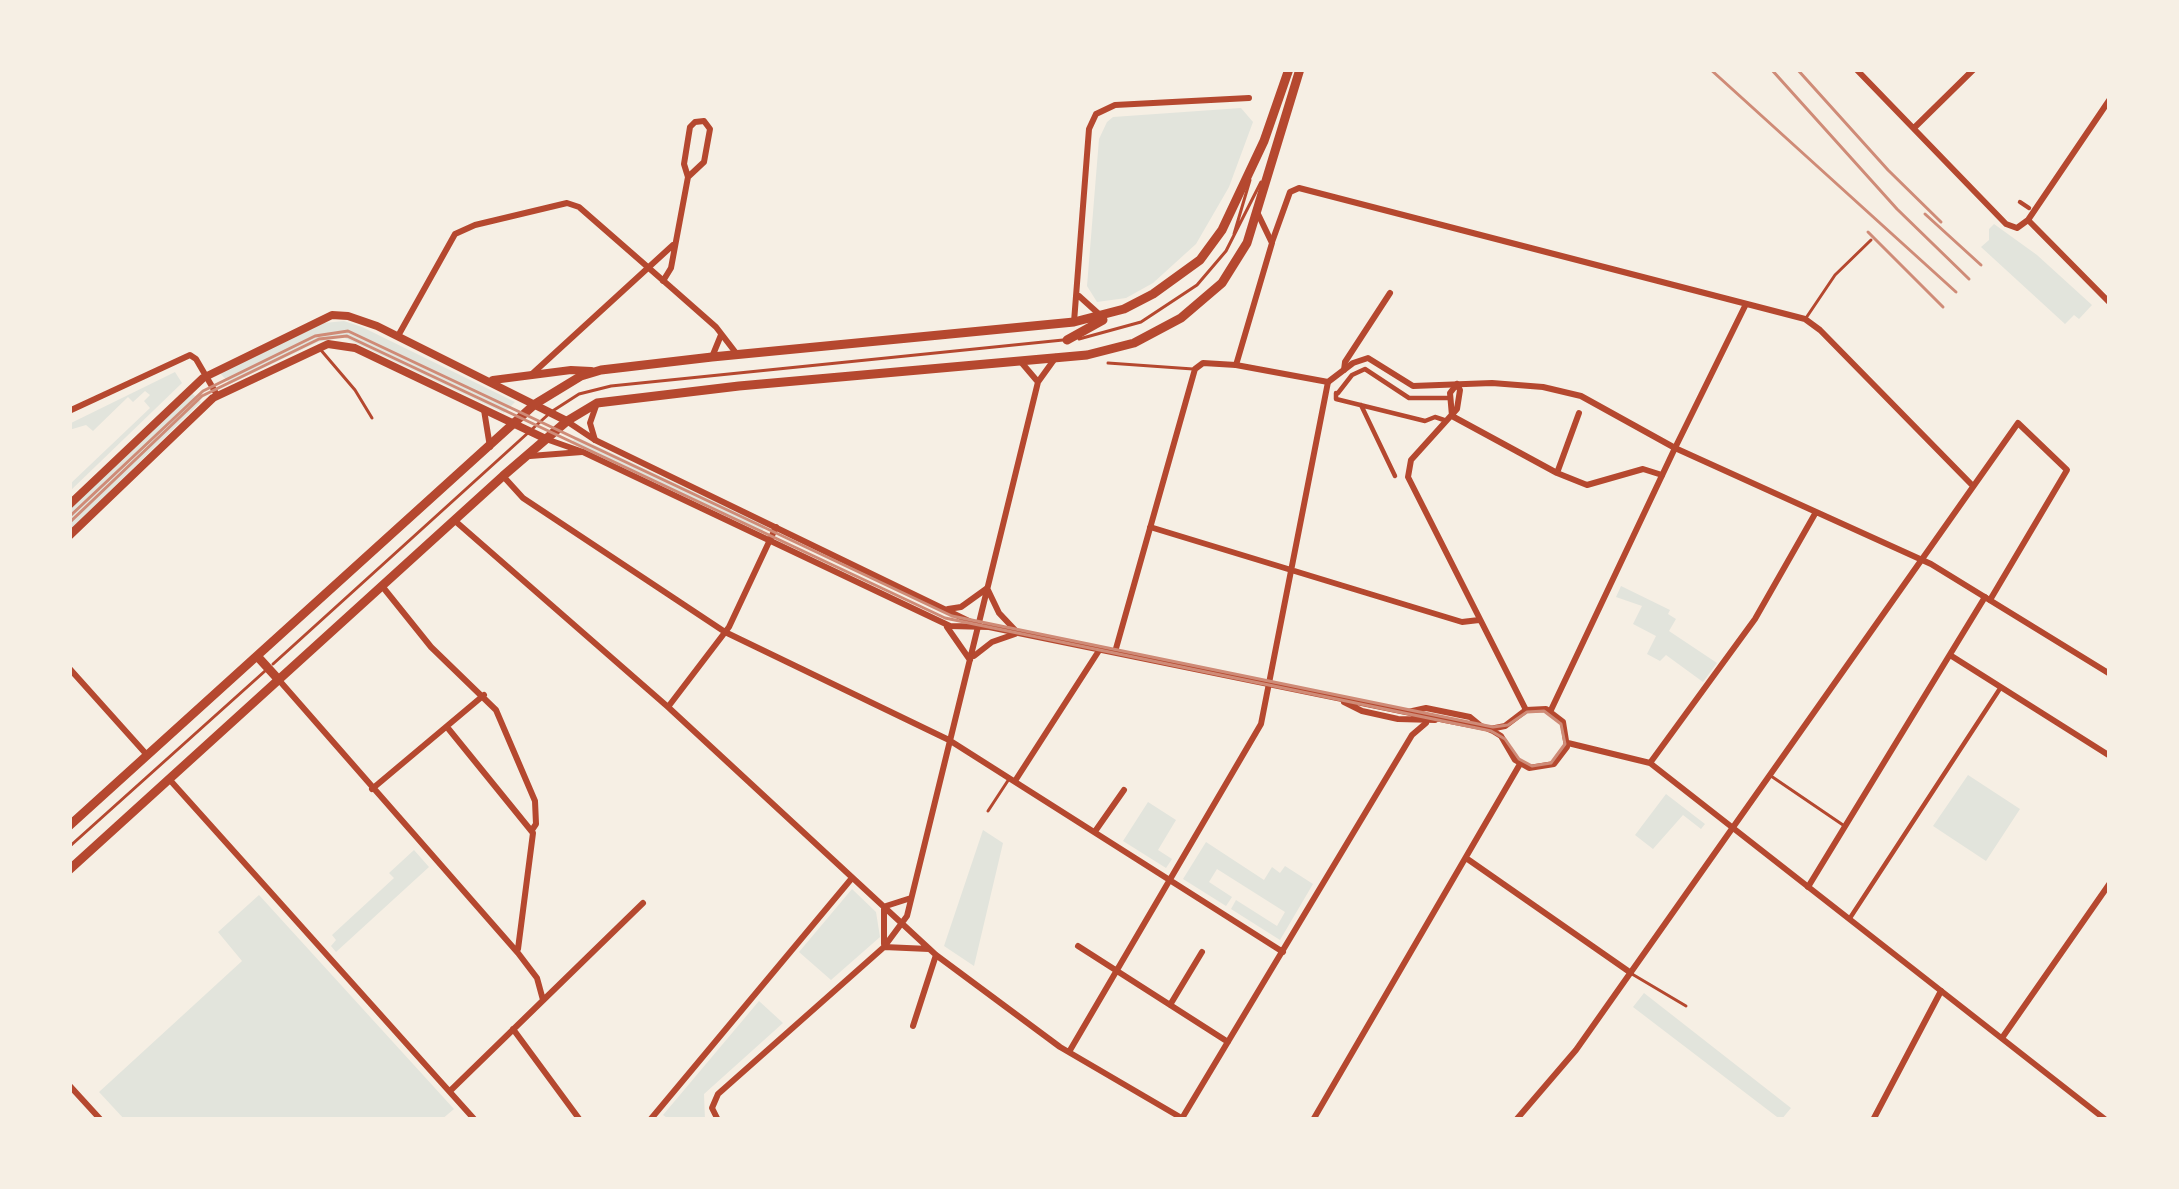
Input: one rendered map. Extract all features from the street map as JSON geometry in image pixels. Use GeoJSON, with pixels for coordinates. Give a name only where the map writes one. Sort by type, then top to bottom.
{"type":"FeatureCollection","features":[{"type":"Feature","properties":{"kind":"main road"},"geometry":{"type":"LineString","coordinates":[[1067,340],[1157,291],[1202,257],[1223,228],[1264,141],[1289,69]]}},
{"type":"Feature","properties":{"kind":"main road"},"geometry":{"type":"LineString","coordinates":[[69,870],[503,476],[567,421],[597,404],[1056,357],[1124,346],[1186,315],[1226,278],[1247,244],[1300,69]]}},
{"type":"Feature","properties":{"kind":"main road"},"geometry":{"type":"LineString","coordinates":[[489,380],[1074,322],[1124,309]]}},
{"type":"Feature","properties":{"kind":"main road"},"geometry":{"type":"LineString","coordinates":[[69,505],[206,376],[329,315],[355,317],[398,336],[567,421]]}},
{"type":"Feature","properties":{"kind":"main road"},"geometry":{"type":"LineString","coordinates":[[1056,357],[1074,322]]}},
{"type":"Feature","properties":{"kind":"main road"},"geometry":{"type":"LineString","coordinates":[[69,536],[218,395],[337,343],[547,439]]}},
{"type":"Feature","properties":{"kind":"main road"},"geometry":{"type":"LineString","coordinates":[[69,826],[535,404],[593,371]]}},
{"type":"Feature","properties":{"kind":"main road"},"geometry":{"type":"LineString","coordinates":[[256,656],[278,679]]}},
{"type":"Feature","properties":{"kind":"street"},"geometry":{"type":"LineString","coordinates":[[1856,69],[1915,127]]}},
{"type":"Feature","properties":{"kind":"street"},"geometry":{"type":"LineString","coordinates":[[1915,127],[1974,69]]}},
{"type":"Feature","properties":{"kind":"street"},"geometry":{"type":"LineString","coordinates":[[1074,322],[1088,133],[1096,114],[1112,105],[1249,98]]}},
{"type":"Feature","properties":{"kind":"street"},"geometry":{"type":"LineString","coordinates":[[1915,127],[2006,224],[2018,227],[2028,220],[2110,99]]}},
{"type":"Feature","properties":{"kind":"street"},"geometry":{"type":"LineString","coordinates":[[663,281],[671,268],[688,177],[684,164],[691,128],[702,120],[710,129],[704,162],[688,177]]}},
{"type":"Feature","properties":{"kind":"street"},"geometry":{"type":"LineString","coordinates":[[1236,365],[1290,191],[1299,188],[1805,319],[1973,487]]}},
{"type":"Feature","properties":{"kind":"street"},"geometry":{"type":"LineString","coordinates":[[2020,202],[2029,208]]}},
{"type":"Feature","properties":{"kind":"street"},"geometry":{"type":"LineString","coordinates":[[398,336],[451,239],[487,222],[571,203],[663,281],[739,355]]}},
{"type":"Feature","properties":{"kind":"street"},"geometry":{"type":"LineString","coordinates":[[1258,214],[1272,244]]}},
{"type":"Feature","properties":{"kind":"street"},"geometry":{"type":"LineString","coordinates":[[1267,227],[1282,214]]}},
{"type":"Feature","properties":{"kind":"street"},"geometry":{"type":"LineString","coordinates":[[2028,220],[2110,303]]}},
{"type":"Feature","properties":{"kind":"street"},"geometry":{"type":"LineString","coordinates":[[532,374],[675,242]]}},
{"type":"Feature","properties":{"kind":"street"},"geometry":{"type":"LineString","coordinates":[[1077,291],[1087,307],[1103,316]]}},
{"type":"Feature","properties":{"kind":"street"},"geometry":{"type":"LineString","coordinates":[[1344,370],[1390,293]]}},
{"type":"Feature","properties":{"kind":"street"},"geometry":{"type":"LineString","coordinates":[[1550,711],[1746,304]]}},
{"type":"Feature","properties":{"kind":"street"},"geometry":{"type":"LineString","coordinates":[[712,357],[721,335]]}},
{"type":"Feature","properties":{"kind":"street"},"geometry":{"type":"LineString","coordinates":[[1356,344],[1368,358],[1413,386],[1543,387],[1584,400],[1675,448],[1923,560],[2110,674]]}},
{"type":"Feature","properties":{"kind":"street"},"geometry":{"type":"LineString","coordinates":[[69,411],[190,355],[218,395]]}},
{"type":"Feature","properties":{"kind":"street"},"geometry":{"type":"LineString","coordinates":[[718,1120],[712,1108],[718,1094],[884,947],[903,924],[1038,382],[1056,357]]}},
{"type":"Feature","properties":{"kind":"street"},"geometry":{"type":"LineString","coordinates":[[1069,1053],[1253,741],[1269,684],[1328,382],[1368,358]]}},
{"type":"Feature","properties":{"kind":"street"},"geometry":{"type":"LineString","coordinates":[[1019,359],[1038,382]]}},
{"type":"Feature","properties":{"kind":"street"},"geometry":{"type":"LineString","coordinates":[[1115,652],[1195,369],[1203,363],[1236,365],[1328,382]]}},
{"type":"Feature","properties":{"kind":"street"},"geometry":{"type":"LineString","coordinates":[[1450,398],[1409,398],[1365,369],[1352,375],[1336,399],[1425,421],[1448,418],[1587,485],[1643,469],[1662,475]]}},
{"type":"Feature","properties":{"kind":"street"},"geometry":{"type":"LineString","coordinates":[[1448,418],[1457,384]]}},
{"type":"Feature","properties":{"kind":"street"},"geometry":{"type":"LineString","coordinates":[[1457,384],[1459,404],[1411,460],[1408,477],[1526,710]]}},
{"type":"Feature","properties":{"kind":"street"},"geometry":{"type":"LineString","coordinates":[[596,440],[590,423],[597,404]]}},
{"type":"Feature","properties":{"kind":"street"},"geometry":{"type":"LineString","coordinates":[[1361,405],[1395,476]]}},
{"type":"Feature","properties":{"kind":"street"},"geometry":{"type":"LineString","coordinates":[[484,410],[490,447]]}},
{"type":"Feature","properties":{"kind":"street"},"geometry":{"type":"LineString","coordinates":[[1557,473],[1579,413]]}},
{"type":"Feature","properties":{"kind":"street"},"geometry":{"type":"LineString","coordinates":[[567,421],[596,440],[978,625],[1486,728],[1502,727],[1526,710],[1550,711],[1563,722],[1568,742],[1562,757],[1549,767],[1534,769],[1520,764],[1501,736],[1486,728],[1468,716],[1426,708],[1408,712]]}},
{"type":"Feature","properties":{"kind":"street"},"geometry":{"type":"LineString","coordinates":[[1516,1120],[1570,1058],[2018,423],[2066,466],[2065,475],[1808,887]]}},
{"type":"Feature","properties":{"kind":"street"},"geometry":{"type":"LineString","coordinates":[[547,439],[584,452],[940,623],[960,628],[978,625]]}},
{"type":"Feature","properties":{"kind":"street"},"geometry":{"type":"LineString","coordinates":[[526,456],[584,452]]}},
{"type":"Feature","properties":{"kind":"street"},"geometry":{"type":"LineString","coordinates":[[503,476],[523,498],[725,632],[950,740],[1282,952]]}},
{"type":"Feature","properties":{"kind":"street"},"geometry":{"type":"LineString","coordinates":[[1650,764],[1755,619],[1816,512]]}},
{"type":"Feature","properties":{"kind":"street"},"geometry":{"type":"LineString","coordinates":[[454,520],[668,707],[933,952],[1069,1053],[1183,1120],[1413,733],[1426,723]]}},
{"type":"Feature","properties":{"kind":"street"},"geometry":{"type":"LineString","coordinates":[[668,707],[725,632],[776,527]]}},
{"type":"Feature","properties":{"kind":"street"},"geometry":{"type":"LineString","coordinates":[[1150,527],[1462,622],[1479,620]]}},
{"type":"Feature","properties":{"kind":"street"},"geometry":{"type":"LineString","coordinates":[[382,586],[430,647],[472,691],[484,695],[506,730],[529,784],[537,818],[518,953]]}},
{"type":"Feature","properties":{"kind":"street"},"geometry":{"type":"LineString","coordinates":[[948,609],[968,603],[987,586]]}},
{"type":"Feature","properties":{"kind":"street"},"geometry":{"type":"LineString","coordinates":[[987,586],[1001,617],[1025,634]]}},
{"type":"Feature","properties":{"kind":"street"},"geometry":{"type":"LineString","coordinates":[[940,623],[958,639],[969,655],[969,664]]}},
{"type":"Feature","properties":{"kind":"street"},"geometry":{"type":"LineString","coordinates":[[969,664],[992,642],[1025,634]]}},
{"type":"Feature","properties":{"kind":"street"},"geometry":{"type":"LineString","coordinates":[[1013,779],[1100,649]]}},
{"type":"Feature","properties":{"kind":"street"},"geometry":{"type":"LineString","coordinates":[[1950,655],[2110,756]]}},
{"type":"Feature","properties":{"kind":"street"},"geometry":{"type":"LineString","coordinates":[[69,668],[148,755]]}},
{"type":"Feature","properties":{"kind":"street"},"geometry":{"type":"LineString","coordinates":[[278,679],[518,953],[537,978],[543,1000]]}},
{"type":"Feature","properties":{"kind":"street"},"geometry":{"type":"LineString","coordinates":[[1850,917],[2001,687]]}},
{"type":"Feature","properties":{"kind":"street"},"geometry":{"type":"LineString","coordinates":[[372,789],[484,695]]}},
{"type":"Feature","properties":{"kind":"street"},"geometry":{"type":"LineString","coordinates":[[1336,697],[1366,712],[1426,723],[1443,719]]}},
{"type":"Feature","properties":{"kind":"street"},"geometry":{"type":"LineString","coordinates":[[1509,751],[1508,732],[1516,716]]}},
{"type":"Feature","properties":{"kind":"street"},"geometry":{"type":"LineString","coordinates":[[447,727],[532,832]]}},
{"type":"Feature","properties":{"kind":"street"},"geometry":{"type":"LineString","coordinates":[[1568,742],[1650,764],[2106,1120]]}},
{"type":"Feature","properties":{"kind":"street"},"geometry":{"type":"LineString","coordinates":[[1313,1120],[1520,764]]}},
{"type":"Feature","properties":{"kind":"street"},"geometry":{"type":"LineString","coordinates":[[169,779],[475,1120]]}},
{"type":"Feature","properties":{"kind":"street"},"geometry":{"type":"LineString","coordinates":[[1096,830],[1124,790]]}},
{"type":"Feature","properties":{"kind":"street"},"geometry":{"type":"LineString","coordinates":[[1466,858],[1630,973]]}},
{"type":"Feature","properties":{"kind":"street"},"geometry":{"type":"LineString","coordinates":[[650,1120],[852,878]]}},
{"type":"Feature","properties":{"kind":"street"},"geometry":{"type":"LineString","coordinates":[[2002,1038],[2110,883]]}},
{"type":"Feature","properties":{"kind":"street"},"geometry":{"type":"LineString","coordinates":[[884,907],[911,898]]}},
{"type":"Feature","properties":{"kind":"street"},"geometry":{"type":"LineString","coordinates":[[450,1091],[643,903]]}},
{"type":"Feature","properties":{"kind":"street"},"geometry":{"type":"LineString","coordinates":[[884,907],[884,947]]}},
{"type":"Feature","properties":{"kind":"street"},"geometry":{"type":"LineString","coordinates":[[1078,946],[1228,1042]]}},
{"type":"Feature","properties":{"kind":"street"},"geometry":{"type":"LineString","coordinates":[[884,947],[933,952]]}},
{"type":"Feature","properties":{"kind":"street"},"geometry":{"type":"LineString","coordinates":[[913,1026],[933,952]]}},
{"type":"Feature","properties":{"kind":"street"},"geometry":{"type":"LineString","coordinates":[[1170,1005],[1202,952]]}},
{"type":"Feature","properties":{"kind":"street"},"geometry":{"type":"LineString","coordinates":[[1873,1120],[1941,991]]}},
{"type":"Feature","properties":{"kind":"street"},"geometry":{"type":"LineString","coordinates":[[512,1029],[580,1120]]}},
{"type":"Feature","properties":{"kind":"street"},"geometry":{"type":"LineString","coordinates":[[69,1085],[101,1120]]}},
{"type":"Feature","properties":{"kind":"lane"},"geometry":{"type":"LineString","coordinates":[[1232,241],[1264,141]]}},
{"type":"Feature","properties":{"kind":"lane"},"geometry":{"type":"LineString","coordinates":[[69,847],[551,412],[575,396],[595,389],[1109,334],[1161,312],[1205,277],[1232,241],[1276,148]]}},
{"type":"Feature","properties":{"kind":"lane"},"geometry":{"type":"LineString","coordinates":[[1805,319],[1835,275],[1871,240]]}},
{"type":"Feature","properties":{"kind":"lane"},"geometry":{"type":"LineString","coordinates":[[319,347],[355,390],[371,418]]}},
{"type":"Feature","properties":{"kind":"lane"},"geometry":{"type":"LineString","coordinates":[[1108,363],[1195,369]]}},
{"type":"Feature","properties":{"kind":"lane"},"geometry":{"type":"LineString","coordinates":[[1770,775],[1845,827]]}},
{"type":"Feature","properties":{"kind":"lane"},"geometry":{"type":"LineString","coordinates":[[988,811],[1013,779]]}},
{"type":"Feature","properties":{"kind":"lane"},"geometry":{"type":"LineString","coordinates":[[1630,973],[1686,1006]]}},
{"type":"Feature","properties":{"kind":"shaded area"},"geometry":{"type":"Polygon","coordinates":[[[1241,108],[1253,122],[1229,187],[1196,244],[1153,283],[1126,298],[1097,302],[1087,286],[1099,139],[1107,122],[1113,117],[1241,108]]]}},
{"type":"Feature","properties":{"kind":"shaded area"},"geometry":{"type":"Polygon","coordinates":[[[1994,224],[2092,305],[2079,319],[2074,315],[2065,324],[1981,247],[1994,224]]]}},
{"type":"Feature","properties":{"kind":"shaded area"},"geometry":{"type":"Polygon","coordinates":[[[344,321],[515,402],[504,413],[343,337],[318,342],[230,384],[220,373],[324,323],[344,321]]]}},
{"type":"Feature","properties":{"kind":"shaded area"},"geometry":{"type":"Polygon","coordinates":[[[175,372],[182,383],[69,492],[69,485],[150,408],[144,401],[150,395],[145,391],[133,402],[128,397],[93,431],[86,425],[69,430],[69,424],[175,372]]]}},
{"type":"Feature","properties":{"kind":"shaded area"},"geometry":{"type":"Polygon","coordinates":[[[192,393],[201,402],[69,531],[69,510],[192,393]]]}},
{"type":"Feature","properties":{"kind":"shaded area"},"geometry":{"type":"Polygon","coordinates":[[[577,437],[765,525],[762,533],[570,443],[577,437]]]}},
{"type":"Feature","properties":{"kind":"shaded area"},"geometry":{"type":"Polygon","coordinates":[[[1621,586],[1670,610],[1668,614],[1676,619],[1669,631],[1717,663],[1703,682],[1666,655],[1660,661],[1647,654],[1656,636],[1633,624],[1642,606],[1616,597],[1621,586]]]}},
{"type":"Feature","properties":{"kind":"shaded area"},"geometry":{"type":"Polygon","coordinates":[[[1968,775],[2020,809],[1986,861],[1933,826],[1968,775]]]}},
{"type":"Feature","properties":{"kind":"shaded area"},"geometry":{"type":"Polygon","coordinates":[[[1666,794],[1705,824],[1701,829],[1683,815],[1653,849],[1635,835],[1666,794]]]}},
{"type":"Feature","properties":{"kind":"shaded area"},"geometry":{"type":"Polygon","coordinates":[[[1148,802],[1176,820],[1158,850],[1172,859],[1166,868],[1123,841],[1148,802]]]}},
{"type":"Feature","properties":{"kind":"shaded area"},"geometry":{"type":"Polygon","coordinates":[[[983,830],[1003,843],[974,966],[944,946],[983,830]]]}},
{"type":"Feature","properties":{"kind":"shaded area"},"geometry":{"type":"Polygon","coordinates":[[[1206,842],[1264,880],[1272,867],[1280,873],[1285,866],[1313,884],[1280,940],[1231,909],[1236,900],[1277,926],[1285,912],[1217,869],[1209,882],[1232,897],[1226,906],[1183,879],[1206,842]]]}},
{"type":"Feature","properties":{"kind":"shaded area"},"geometry":{"type":"Polygon","coordinates":[[[414,850],[429,867],[336,952],[332,935],[394,878],[389,873],[414,850]]]}},
{"type":"Feature","properties":{"kind":"shaded area"},"geometry":{"type":"Polygon","coordinates":[[[852,889],[876,912],[880,937],[831,980],[799,952],[852,889]]]}},
{"type":"Feature","properties":{"kind":"shaded area"},"geometry":{"type":"Polygon","coordinates":[[[259,895],[454,1109],[441,1120],[125,1120],[99,1092],[242,961],[218,932],[259,895]]]}},
{"type":"Feature","properties":{"kind":"shaded area"},"geometry":{"type":"Polygon","coordinates":[[[1644,993],[1791,1108],[1781,1120],[1633,1007],[1644,993]]]}},
{"type":"Feature","properties":{"kind":"shaded area"},"geometry":{"type":"Polygon","coordinates":[[[759,1001],[783,1023],[704,1094],[705,1120],[670,1120],[663,1115],[759,1001]]]}},
{"type":"Feature","properties":{"kind":"tram line"},"geometry":{"type":"LineString","coordinates":[[69,517],[203,391],[315,336],[348,331],[952,616],[1493,727],[1508,725],[1527,712],[1544,711],[1561,724],[1565,744],[1551,763],[1532,766],[1491,731],[945,618],[347,336],[319,339],[202,396],[69,523]]}},
{"type":"Feature","properties":{"kind":"railway"},"geometry":{"type":"LineString","coordinates":[[1710,69],[1956,292]]}},
{"type":"Feature","properties":{"kind":"railway"},"geometry":{"type":"LineString","coordinates":[[1771,69],[1897,209],[1969,279]]}},
{"type":"Feature","properties":{"kind":"railway"},"geometry":{"type":"LineString","coordinates":[[1797,69],[1941,222]]}},
{"type":"Feature","properties":{"kind":"railway"},"geometry":{"type":"LineString","coordinates":[[1925,214],[1981,265]]}},
{"type":"Feature","properties":{"kind":"railway"},"geometry":{"type":"LineString","coordinates":[[1868,232],[1943,307]]}}]}
